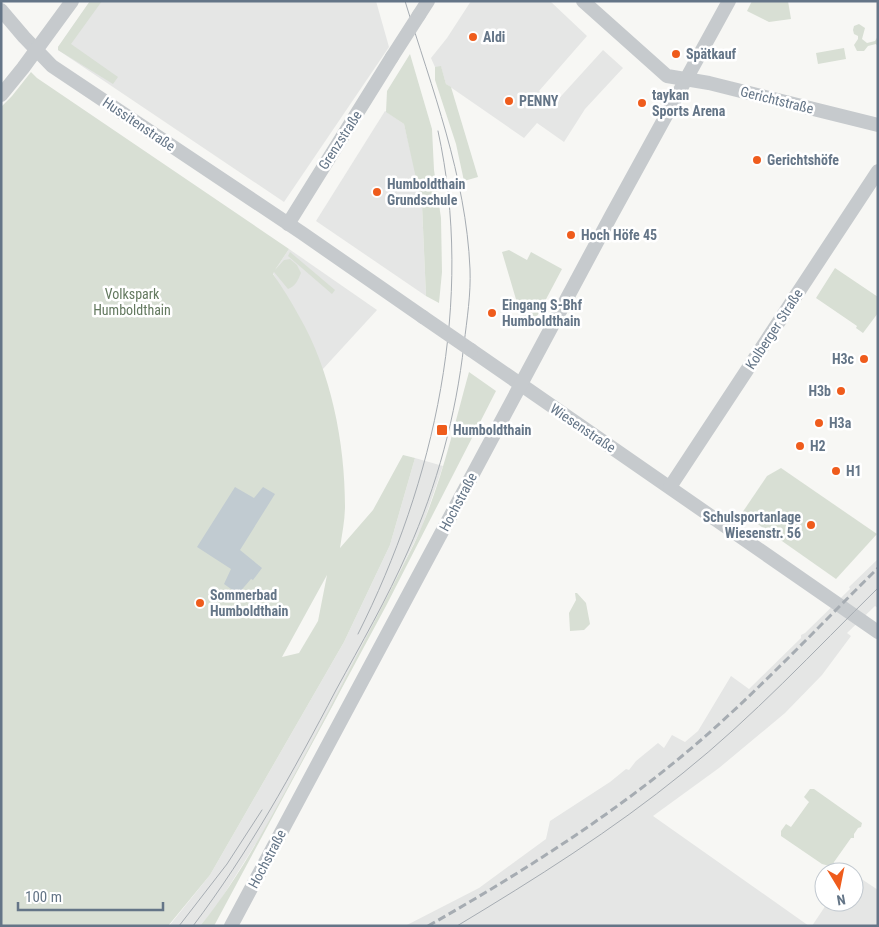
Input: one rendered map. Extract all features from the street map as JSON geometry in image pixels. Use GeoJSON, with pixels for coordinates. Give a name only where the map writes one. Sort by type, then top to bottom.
{"type":"FeatureCollection","features":[{"type":"Feature","properties":{"kind":"street"},"geometry":{"type":"LineString","coordinates":[[1,95],[72,1]]}},
{"type":"Feature","properties":{"kind":"street","name":"Grenzstraße"},"geometry":{"type":"LineString","coordinates":[[288,224],[428,1]]}},
{"type":"Feature","properties":{"kind":"street","name":"Gerichtstraße"},"geometry":{"type":"LineString","coordinates":[[583,1],[667,76],[709,83],[878,125]]}},
{"type":"Feature","properties":{"kind":"street","name":"Hochstraße"},"geometry":{"type":"LineString","coordinates":[[231,926],[607,224],[729,1]]}},
{"type":"Feature","properties":{"kind":"street","name":"Hussitenstraße"},"geometry":{"type":"LineString","coordinates":[[1,10],[52,66],[288,224]]}},
{"type":"Feature","properties":{"kind":"street","name":"Kolberger Straße"},"geometry":{"type":"LineString","coordinates":[[670,487],[878,171]]}},
{"type":"Feature","properties":{"kind":"street","name":"Wiesenstraße"},"geometry":{"type":"LineString","coordinates":[[288,224],[878,632]]}},
{"type":"Feature","properties":{"kind":"shaded area"},"geometry":{"type":"Polygon","coordinates":[[[90,1],[376,1],[389,47],[284,202],[58,50],[58,47],[90,1]]]}},
{"type":"Feature","properties":{"kind":"shaded area"},"geometry":{"type":"Polygon","coordinates":[[[471,1],[550,1],[587,36],[539,91],[553,105],[603,50],[623,68],[585,109],[564,142],[537,123],[524,138],[446,84],[441,67],[435,67],[431,58],[447,38],[471,1]]]}},
{"type":"Feature","properties":{"kind":"shaded area","name":"Humboldthain Grundschule"},"geometry":{"type":"Polygon","coordinates":[[[385,111],[404,124],[417,178],[422,206],[426,296],[316,221],[385,111]]]}},
{"type":"Feature","properties":{"kind":"shaded area"},"geometry":{"type":"Polygon","coordinates":[[[289,249],[377,310],[322,370],[273,273],[289,249]]]}},
{"type":"Feature","properties":{"kind":"shaded area"},"geometry":{"type":"Polygon","coordinates":[[[415,458],[443,466],[422,527],[333,705],[265,829],[216,907],[200,926],[169,926],[210,875],[344,642],[390,545],[415,458]]]}},
{"type":"Feature","properties":{"kind":"shaded area"},"geometry":{"type":"Polygon","coordinates":[[[235,487],[254,498],[263,487],[275,494],[240,550],[262,568],[253,580],[251,579],[238,594],[224,584],[231,569],[197,547],[235,487]]]}},
{"type":"Feature","properties":{"kind":"shaded area"},"geometry":{"type":"Polygon","coordinates":[[[878,559],[878,608],[875,606],[847,633],[851,636],[822,675],[785,713],[719,768],[653,816],[809,926],[405,926],[479,888],[546,839],[550,821],[610,782],[626,769],[629,770],[636,761],[658,743],[664,748],[672,735],[685,742],[698,731],[731,676],[749,689],[878,559]]]}},
{"type":"Feature","properties":{"kind":"shaded area"},"geometry":{"type":"Polygon","coordinates":[[[864,881],[878,890],[878,926],[812,926],[821,912],[864,912],[864,881]]]}},
{"type":"Feature","properties":{"kind":"green space"},"geometry":{"type":"Polygon","coordinates":[[[90,1],[102,1],[71,44],[118,77],[113,84],[58,50],[58,47],[90,1]]]}},
{"type":"Feature","properties":{"kind":"green space"},"geometry":{"type":"Polygon","coordinates":[[[752,1],[788,1],[791,19],[769,22],[747,11],[752,1]]]}},
{"type":"Feature","properties":{"kind":"green space"},"geometry":{"type":"Polygon","coordinates":[[[859,24],[865,28],[862,39],[867,43],[875,41],[878,36],[878,47],[876,44],[868,46],[864,51],[857,51],[854,45],[858,36],[854,34],[853,30],[854,26],[859,24]]]}},
{"type":"Feature","properties":{"kind":"green space"},"geometry":{"type":"Polygon","coordinates":[[[844,48],[846,59],[818,64],[816,53],[844,48]]]}},
{"type":"Feature","properties":{"kind":"green space"},"geometry":{"type":"Polygon","coordinates":[[[410,54],[432,129],[434,170],[441,218],[442,272],[439,303],[426,296],[422,205],[404,124],[386,112],[387,91],[410,54]]]}},
{"type":"Feature","properties":{"kind":"green space"},"geometry":{"type":"Polygon","coordinates":[[[441,66],[446,84],[451,87],[478,177],[464,181],[456,144],[435,80],[435,67],[441,66]]]}},
{"type":"Feature","properties":{"kind":"green space","name":"Volkspark Humboldthain"},"geometry":{"type":"Polygon","coordinates":[[[31,72],[37,78],[289,249],[275,270],[284,260],[290,259],[297,265],[301,273],[296,283],[288,289],[274,272],[273,274],[293,305],[310,337],[320,360],[334,408],[339,433],[344,482],[345,511],[340,548],[373,510],[403,455],[415,458],[390,545],[344,642],[210,875],[168,926],[1,926],[1,107],[31,72]],[[327,575],[282,657],[299,653],[318,621],[327,575]]]}},
{"type":"Feature","properties":{"kind":"green space"},"geometry":{"type":"Polygon","coordinates":[[[509,250],[527,260],[531,252],[562,269],[534,322],[523,323],[502,252],[509,250]]]}},
{"type":"Feature","properties":{"kind":"green space"},"geometry":{"type":"Polygon","coordinates":[[[290,252],[335,290],[332,294],[288,256],[290,252]]]}},
{"type":"Feature","properties":{"kind":"green space"},"geometry":{"type":"Polygon","coordinates":[[[835,268],[878,297],[878,313],[863,333],[856,328],[857,326],[816,298],[835,268]]]}},
{"type":"Feature","properties":{"kind":"green space"},"geometry":{"type":"Polygon","coordinates":[[[469,372],[496,391],[386,606],[214,926],[200,926],[238,873],[272,815],[324,719],[414,544],[439,481],[469,372]]]}},
{"type":"Feature","properties":{"kind":"green space","name":"Schulsportanlage Wiesenstr. 56"},"geometry":{"type":"Polygon","coordinates":[[[781,468],[877,534],[836,579],[742,513],[767,476],[781,468]]]}},
{"type":"Feature","properties":{"kind":"green space"},"geometry":{"type":"Polygon","coordinates":[[[575,593],[586,603],[590,624],[584,630],[570,631],[569,613],[576,600],[575,593]]]}},
{"type":"Feature","properties":{"kind":"green space"},"geometry":{"type":"Polygon","coordinates":[[[810,789],[814,789],[862,823],[861,827],[854,834],[854,838],[851,838],[834,862],[819,862],[781,836],[781,831],[786,824],[791,827],[809,802],[804,797],[810,789]]]}},
{"type":"Feature","properties":{"kind":"tram line"},"geometry":{"type":"LineString","coordinates":[[193,926],[252,840],[383,604],[408,551],[428,501],[450,424],[460,371],[469,297],[470,269],[467,234],[462,200],[446,133],[405,1]]}},
{"type":"Feature","properties":{"kind":"tram line"},"geometry":{"type":"LineString","coordinates":[[358,634],[385,575],[408,515],[427,452],[441,389],[449,324],[452,259],[448,195],[438,131]]}},
{"type":"Feature","properties":{"kind":"tram line"},"geometry":{"type":"LineString","coordinates":[[457,926],[573,853],[683,773],[759,706],[878,588]]}},
{"type":"Feature","properties":{"kind":"tram line"},"geometry":{"type":"LineString","coordinates":[[179,926],[227,864],[262,810]]}},
{"type":"Feature","properties":{"kind":"railway"},"geometry":{"type":"LineString","coordinates":[[428,926],[535,862],[604,816],[670,766],[747,698],[878,568]]}},
{"type":"Feature","properties":{"kind":"place","name":"Aldi"},"geometry":{"type":"Point","coordinates":[473,37]}},
{"type":"Feature","properties":{"kind":"place","name":"Spätkauf"},"geometry":{"type":"Point","coordinates":[676,54]}},
{"type":"Feature","properties":{"kind":"place","name":"PENNY"},"geometry":{"type":"Point","coordinates":[509,101]}},
{"type":"Feature","properties":{"kind":"place","name":"taykan Sports Arena"},"geometry":{"type":"Point","coordinates":[642,103]}},
{"type":"Feature","properties":{"kind":"place","name":"Gerichtshöfe"},"geometry":{"type":"Point","coordinates":[757,160]}},
{"type":"Feature","properties":{"kind":"place","name":"Humboldthain Grundschule"},"geometry":{"type":"Point","coordinates":[377,192]}},
{"type":"Feature","properties":{"kind":"place","name":"Hoch Höfe 45"},"geometry":{"type":"Point","coordinates":[571,235]}},
{"type":"Feature","properties":{"kind":"place","name":"Eingang S-Bhf Humboldthain"},"geometry":{"type":"Point","coordinates":[492,313]}},
{"type":"Feature","properties":{"kind":"place","name":"H3c"},"geometry":{"type":"Point","coordinates":[864,359]}},
{"type":"Feature","properties":{"kind":"place","name":"H3b"},"geometry":{"type":"Point","coordinates":[841,391]}},
{"type":"Feature","properties":{"kind":"place","name":"H3a"},"geometry":{"type":"Point","coordinates":[819,423]}},
{"type":"Feature","properties":{"kind":"place","name":"Humboldthain"},"geometry":{"type":"Point","coordinates":[442,430]}},
{"type":"Feature","properties":{"kind":"place","name":"H2"},"geometry":{"type":"Point","coordinates":[800,446]}},
{"type":"Feature","properties":{"kind":"place","name":"H1"},"geometry":{"type":"Point","coordinates":[836,471]}},
{"type":"Feature","properties":{"kind":"place","name":"Schulsportanlage Wiesenstr. 56"},"geometry":{"type":"Point","coordinates":[811,525]}},
{"type":"Feature","properties":{"kind":"place","name":"Sommerbad Humboldthain"},"geometry":{"type":"Point","coordinates":[200,603]}}]}
